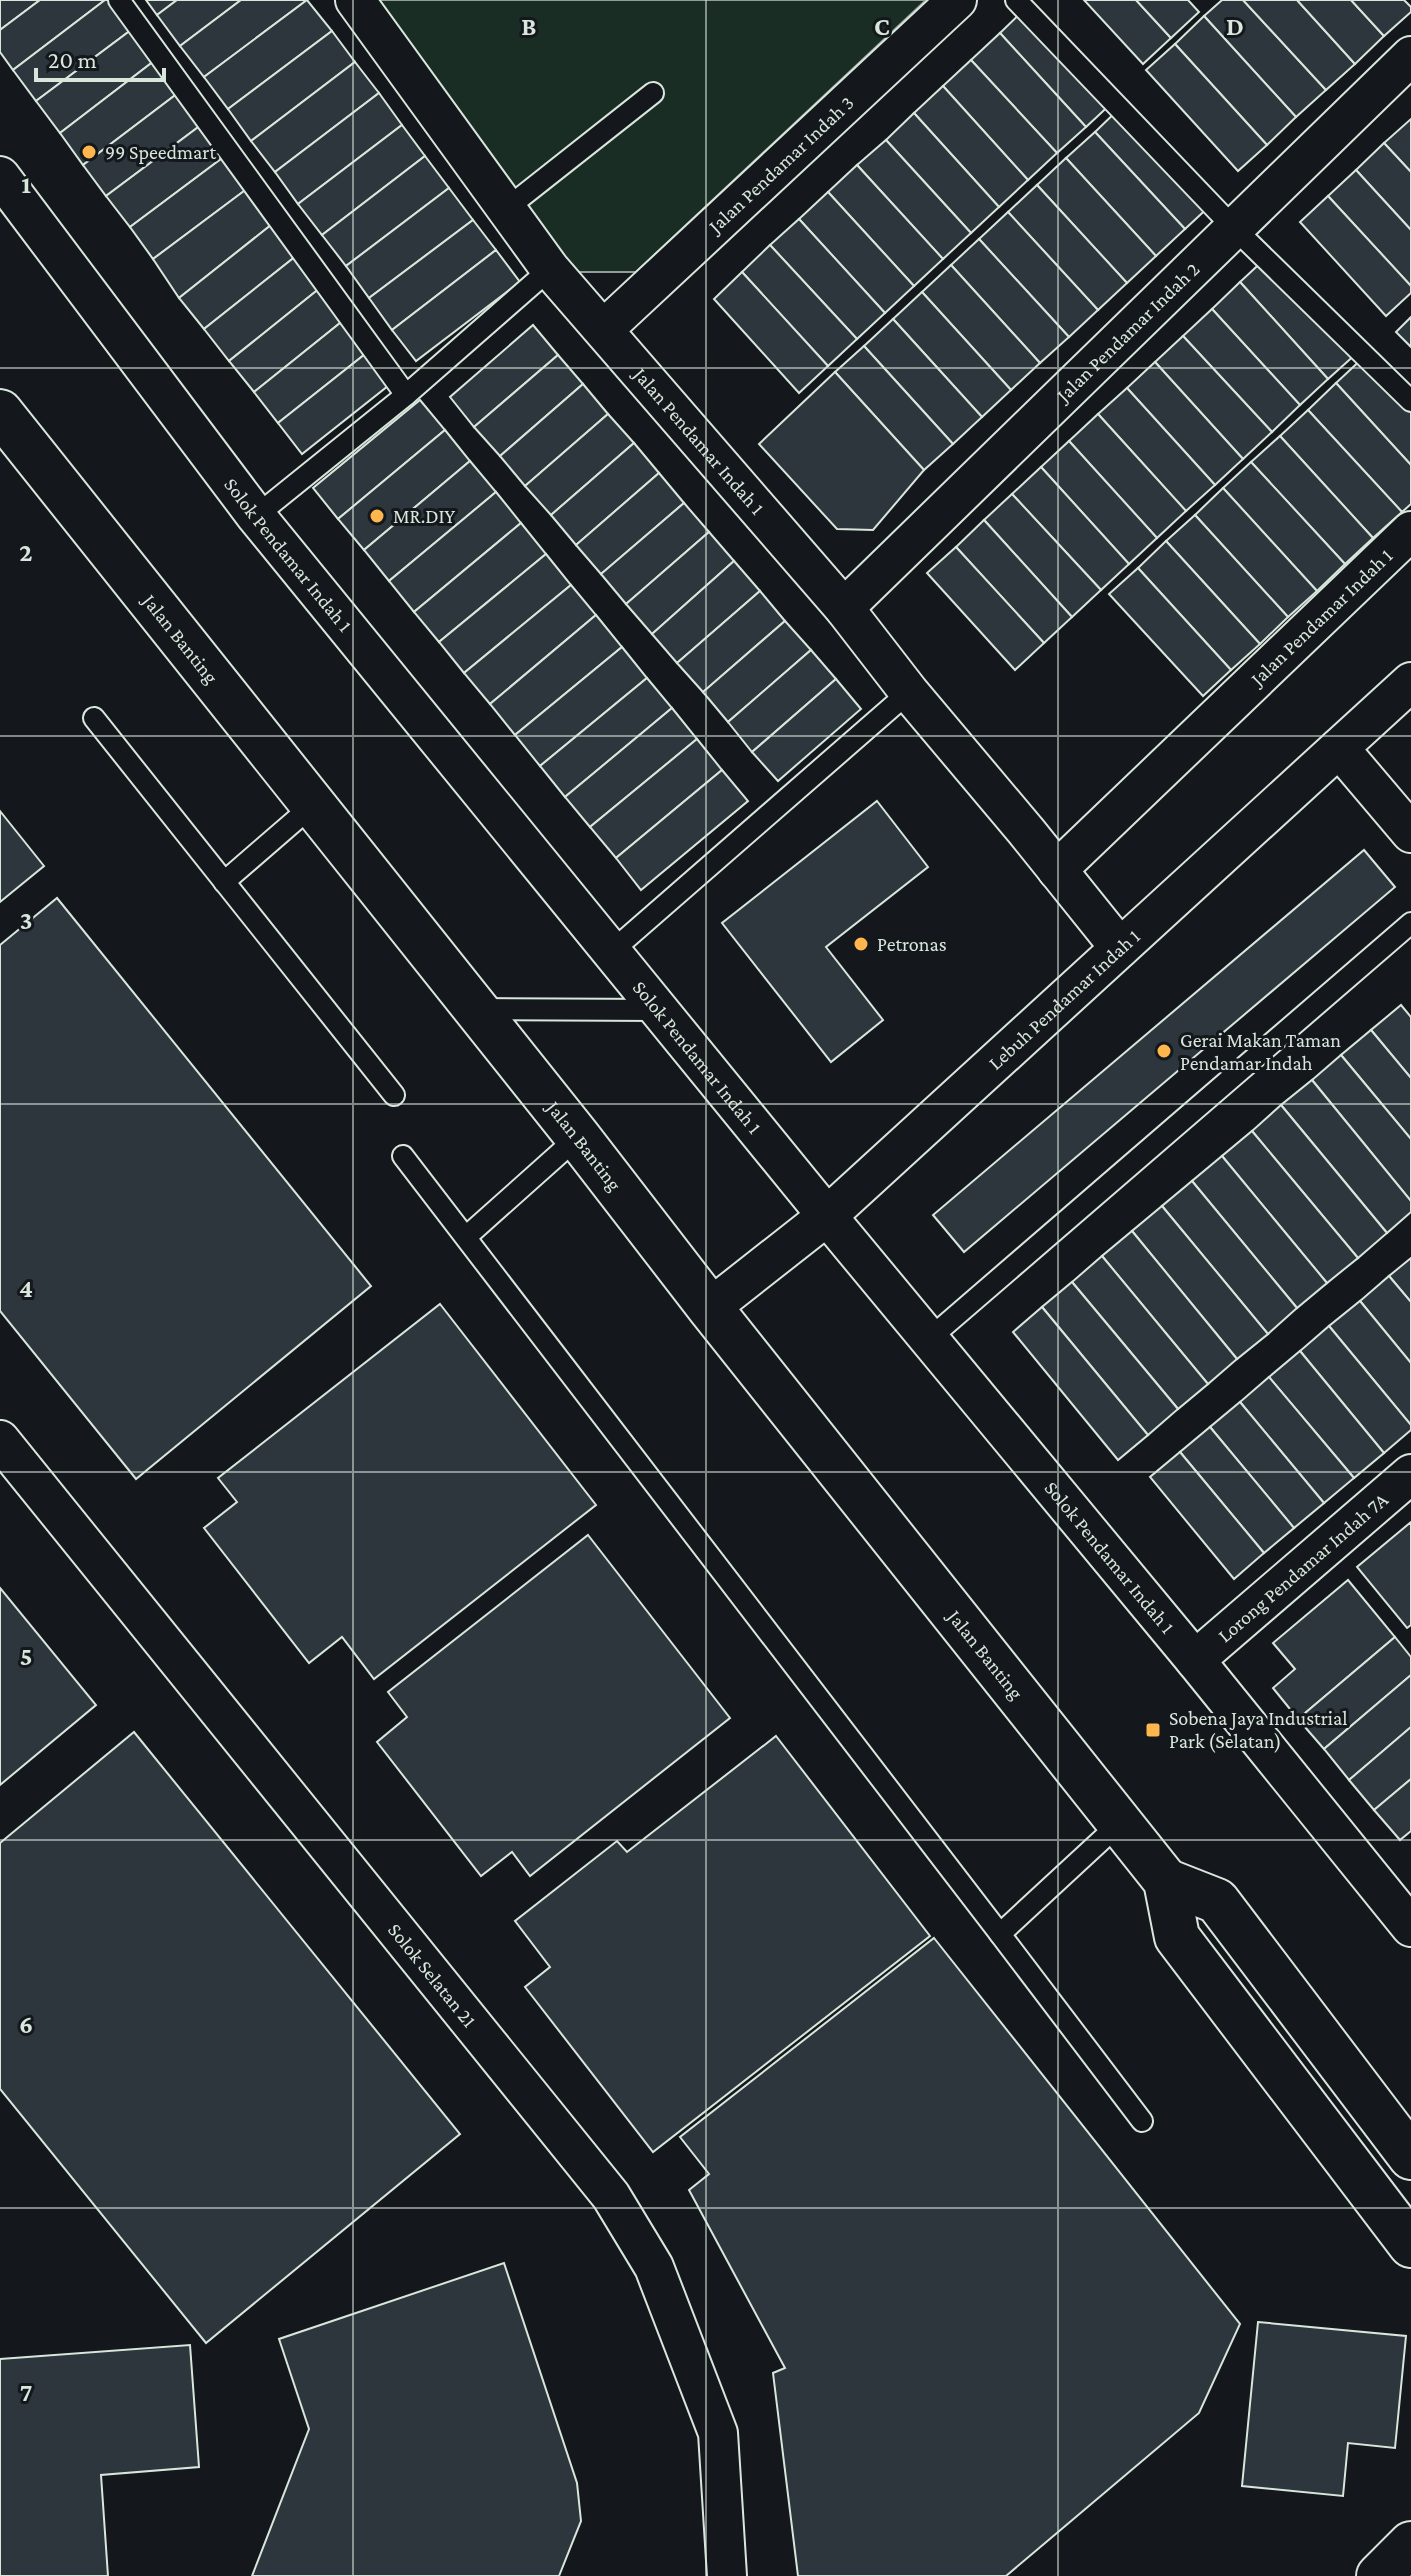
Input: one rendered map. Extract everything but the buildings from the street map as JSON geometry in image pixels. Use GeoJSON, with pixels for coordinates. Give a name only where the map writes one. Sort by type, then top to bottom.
{"type":"FeatureCollection","features":[{"type":"Feature","properties":{"kind":"main road","name":"Jalan Banting"},"geometry":{"type":"LineString","coordinates":[[0,412],[1166,1881],[1177,1937],[1411,2245]]}},
{"type":"Feature","properties":{"kind":"main road"},"geometry":{"type":"LineString","coordinates":[[1166,1881],[1217,1901],[1411,2157]]}},
{"type":"Feature","properties":{"kind":"main road"},"geometry":{"type":"LineString","coordinates":[[1379,2576],[1411,2544]]}},
{"type":"Feature","properties":{"kind":"street","name":"Jalan Pendamar Indah 1"},"geometry":{"type":"LineString","coordinates":[[355,0],[550,269],[844,608],[909,692],[1120,948]]}},
{"type":"Feature","properties":{"kind":"street","name":"Jalan Pendamar Indah 3"},"geometry":{"type":"LineString","coordinates":[[604,329],[957,0]]}},
{"type":"Feature","properties":{"kind":"street","name":"Jalan Pendamar Indah 2"},"geometry":{"type":"LineString","coordinates":[[844,608],[1411,56]]}},
{"type":"Feature","properties":{"kind":"street","name":"Solok Pendamar Indah 1"},"geometry":{"type":"LineString","coordinates":[[0,176],[256,516],[1411,1927]]}},
{"type":"Feature","properties":{"kind":"street","name":"Jalan Pendamar Indah 1"},"geometry":{"type":"LineString","coordinates":[[1057,870],[1411,531]]}},
{"type":"Feature","properties":{"kind":"street","name":"Lebuh Pendamar Indah 1"},"geometry":{"type":"LineString","coordinates":[[710,1308],[827,1216],[1411,682]]}},
{"type":"Feature","properties":{"kind":"street"},"geometry":{"type":"LineString","coordinates":[[1339,748],[1411,833]]}},
{"type":"Feature","properties":{"kind":"street","name":"Solok Selatan 21"},"geometry":{"type":"LineString","coordinates":[[0,1440],[611,2196],[654,2267],[718,2433],[727,2576]]}},
{"type":"Feature","properties":{"kind":"street","name":"Lorong Pendamar Indah 7A"},"geometry":{"type":"LineString","coordinates":[[1195,1660],[1411,1474]]}},
{"type":"Feature","properties":{"kind":"lane"},"geometry":{"type":"LineString","coordinates":[[119,0],[406,395]]}},
{"type":"Feature","properties":{"kind":"lane"},"geometry":{"type":"LineString","coordinates":[[1016,0],[1234,228],[1411,401]]}},
{"type":"Feature","properties":{"kind":"lane"},"geometry":{"type":"LineString","coordinates":[[506,209],[653,93]]}},
{"type":"Feature","properties":{"kind":"lane"},"geometry":{"type":"LineString","coordinates":[[256,516],[406,395],[550,269]]}},
{"type":"Feature","properties":{"kind":"lane"},"geometry":{"type":"LineString","coordinates":[[612,951],[909,692]]}},
{"type":"Feature","properties":{"kind":"lane"},"geometry":{"type":"LineString","coordinates":[[94,718],[394,1095]]}},
{"type":"Feature","properties":{"kind":"lane"},"geometry":{"type":"LineString","coordinates":[[224,882],[313,805]]}},
{"type":"Feature","properties":{"kind":"lane"},"geometry":{"type":"LineString","coordinates":[[929,1339],[1411,923]]}},
{"type":"Feature","properties":{"kind":"lane"},"geometry":{"type":"LineString","coordinates":[[474,1008],[659,1010]]}},
{"type":"Feature","properties":{"kind":"lane"},"geometry":{"type":"LineString","coordinates":[[466,1237],[578,1137]]}},
{"type":"Feature","properties":{"kind":"lane"},"geometry":{"type":"LineString","coordinates":[[403,1156],[1142,2121]]}},
{"type":"Feature","properties":{"kind":"lane"},"geometry":{"type":"LineString","coordinates":[[1000,1934],[1120,1823]]}},
{"type":"Feature","properties":{"kind":"green space"},"geometry":{"type":"Polygon","coordinates":[[[372,0],[926,0],[636,272],[570,272],[372,0]]]}},
{"type":"Feature","properties":{"kind":"place","name":"99 Speedmart"},"geometry":{"type":"Point","coordinates":[89,152]}},
{"type":"Feature","properties":{"kind":"place","name":"MR.DIY"},"geometry":{"type":"Point","coordinates":[377,516]}},
{"type":"Feature","properties":{"kind":"place","name":"Petronas"},"geometry":{"type":"Point","coordinates":[861,944]}},
{"type":"Feature","properties":{"kind":"place","name":"Gerai Makan Taman Pendamar Indah"},"geometry":{"type":"Point","coordinates":[1164,1051]}},
{"type":"Feature","properties":{"kind":"place","name":"Sobena Jaya Industrial Park (Selatan)"},"geometry":{"type":"Point","coordinates":[1153,1730]}}]}
